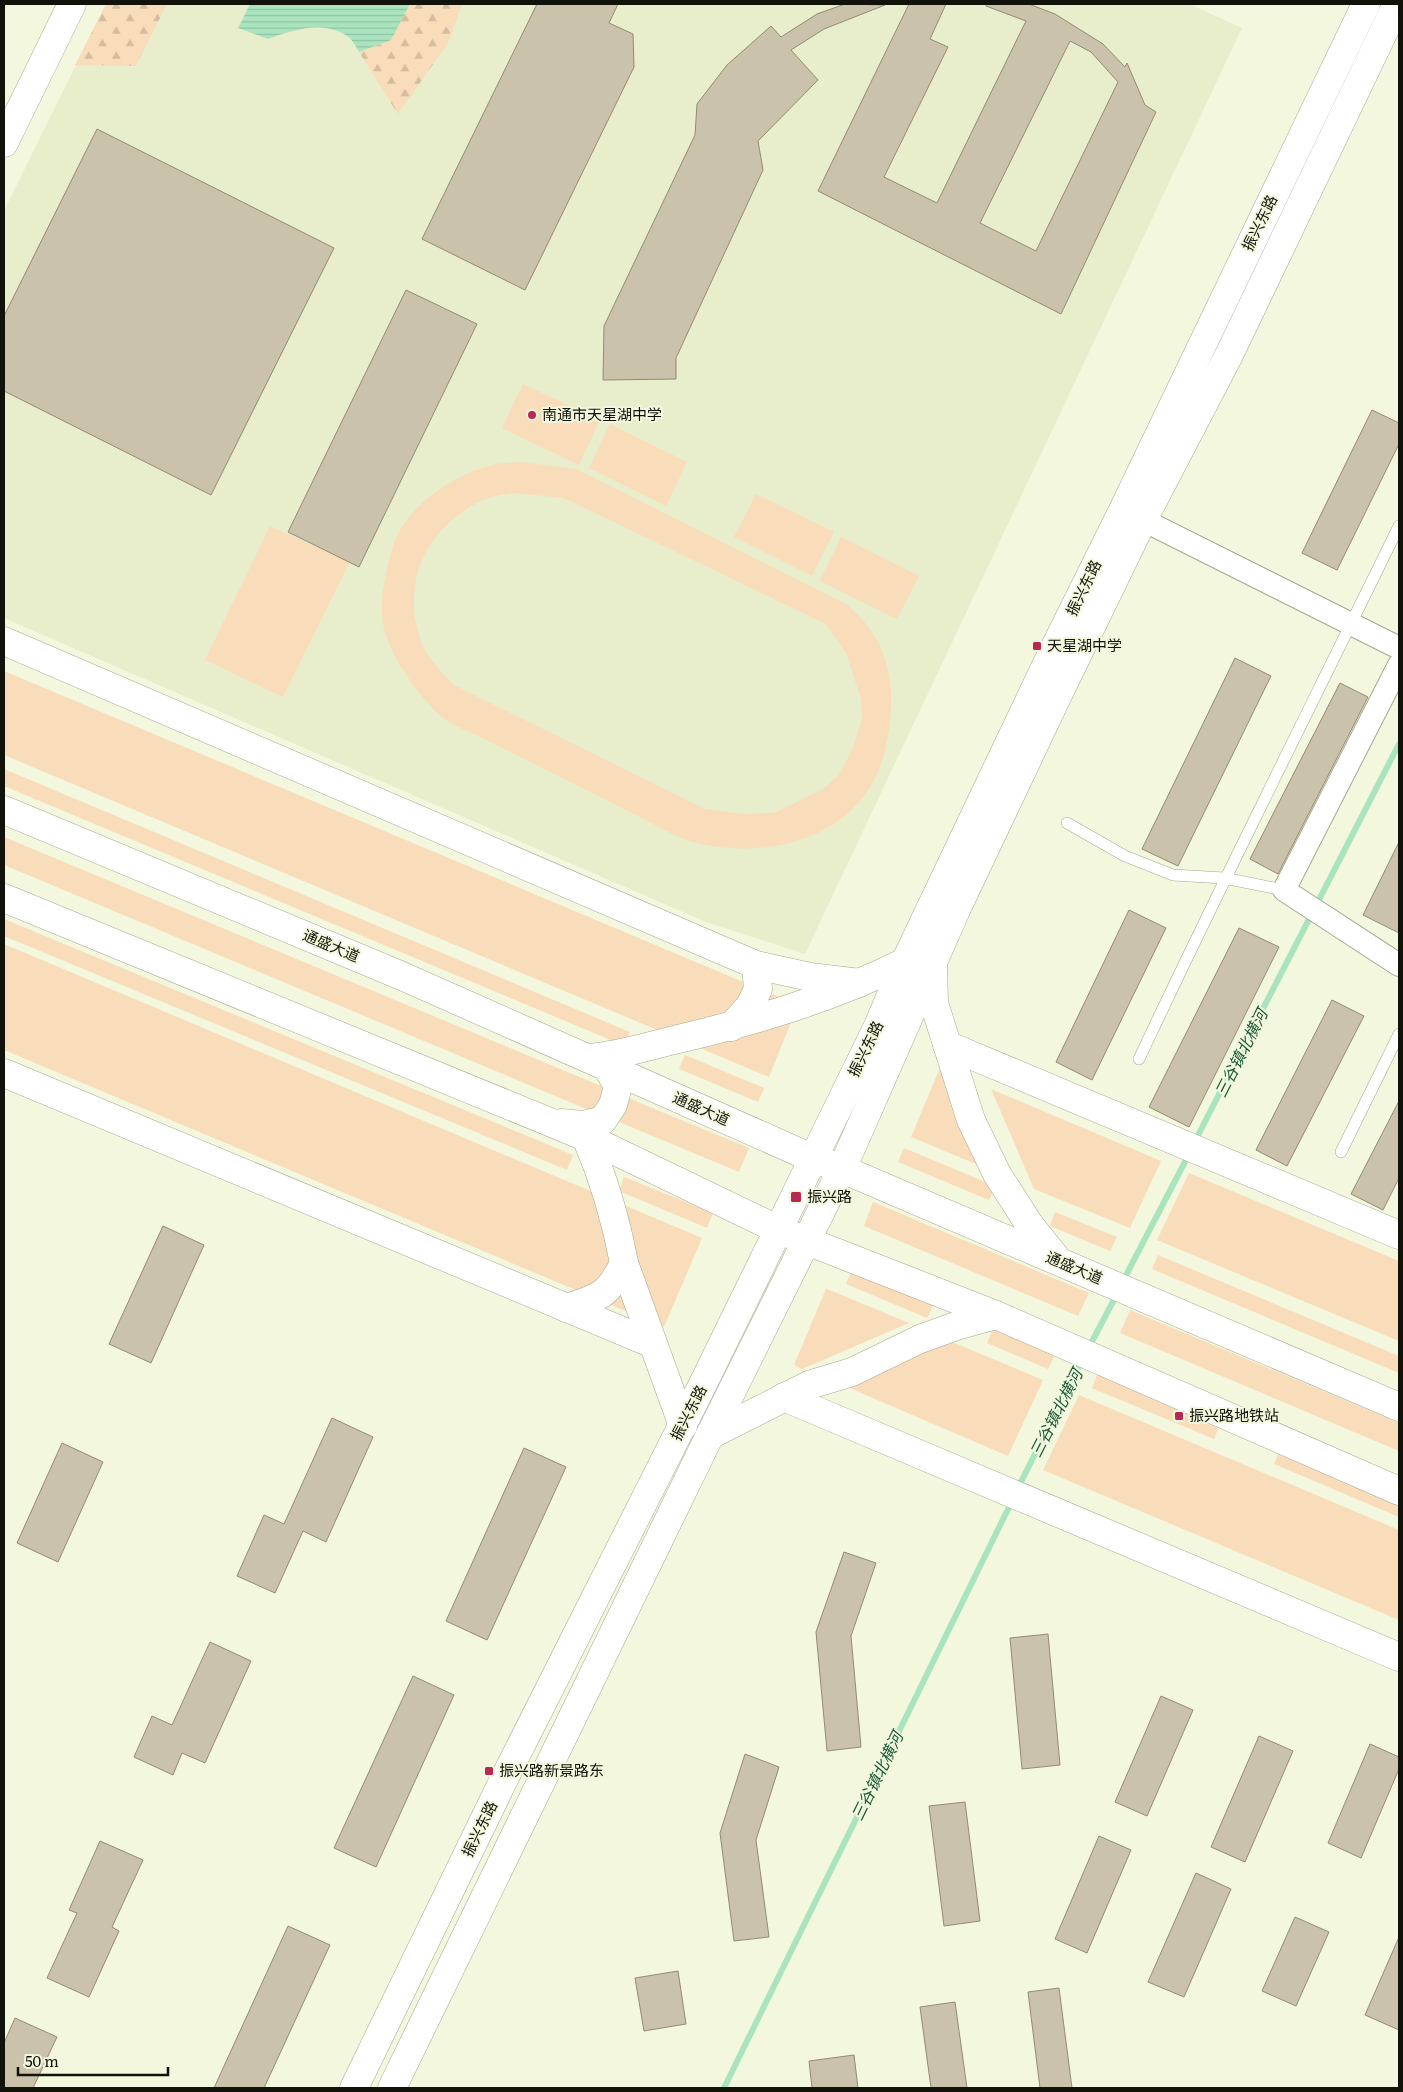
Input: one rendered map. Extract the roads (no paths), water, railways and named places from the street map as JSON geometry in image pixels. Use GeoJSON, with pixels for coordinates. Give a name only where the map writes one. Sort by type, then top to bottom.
{"type":"FeatureCollection","features":[{"type":"Feature","properties":{"kind":"main road"},"geometry":{"type":"LineString","coordinates":[[4,143],[72,4]]}},
{"type":"Feature","properties":{"kind":"main road"},"geometry":{"type":"LineString","coordinates":[[1357,6],[1395,18]]}},
{"type":"Feature","properties":{"kind":"main road","name":"振兴东路"},"geometry":{"type":"LineString","coordinates":[[392,2088],[710,1435],[842,1169],[933,961],[1050,710],[1133,515],[1357,6]]}},
{"type":"Feature","properties":{"kind":"main road","name":"振兴东路"},"geometry":{"type":"LineString","coordinates":[[354,2088],[505,1777],[683,1426],[779,1230],[812,1158],[878,1026],[905,962],[1052,653],[1229,355],[1395,18]]}},
{"type":"Feature","properties":{"kind":"main road"},"geometry":{"type":"LineString","coordinates":[[4,641],[756,964],[810,977],[860,983]]}},
{"type":"Feature","properties":{"kind":"main road","name":"通盛大道"},"geometry":{"type":"LineString","coordinates":[[4,810],[402,976],[812,1158],[842,1169],[1399,1408]]}},
{"type":"Feature","properties":{"kind":"main road"},"geometry":{"type":"LineString","coordinates":[[4,898],[586,1137],[779,1230],[996,1315],[1399,1491]]}},
{"type":"Feature","properties":{"kind":"main road"},"geometry":{"type":"LineString","coordinates":[[933,961],[934,1002],[971,1120],[997,1174],[1029,1224],[1059,1262]]}},
{"type":"Feature","properties":{"kind":"main road"},"geometry":{"type":"LineString","coordinates":[[550,1122],[582,1125],[602,1120],[613,1105],[618,1086],[598,1063],[616,1056],[731,1028],[794,1008],[860,983],[905,962]]}},
{"type":"Feature","properties":{"kind":"main road"},"geometry":{"type":"LineString","coordinates":[[731,1028],[750,1006],[758,988],[756,964]]}},
{"type":"Feature","properties":{"kind":"main road"},"geometry":{"type":"LineString","coordinates":[[946,1045],[1399,1235]]}},
{"type":"Feature","properties":{"kind":"main road"},"geometry":{"type":"LineString","coordinates":[[4,1073],[651,1343]]}},
{"type":"Feature","properties":{"kind":"main road"},"geometry":{"type":"LineString","coordinates":[[586,1137],[601,1176],[619,1236],[624,1263],[651,1343],[683,1426]]}},
{"type":"Feature","properties":{"kind":"main road"},"geometry":{"type":"LineString","coordinates":[[566,1308],[597,1298],[613,1284],[624,1263]]}},
{"type":"Feature","properties":{"kind":"main road"},"geometry":{"type":"LineString","coordinates":[[710,1435],[809,1385],[852,1372],[920,1339],[956,1326],[996,1315]]}},
{"type":"Feature","properties":{"kind":"main road"},"geometry":{"type":"LineString","coordinates":[[784,1398],[1399,1657]]}},
{"type":"Feature","properties":{"kind":"street"},"geometry":{"type":"LineString","coordinates":[[1133,515],[1399,648]]}},
{"type":"Feature","properties":{"kind":"street"},"geometry":{"type":"LineString","coordinates":[[1399,665],[1284,890],[1399,964]]}},
{"type":"Feature","properties":{"kind":"lane"},"geometry":{"type":"LineString","coordinates":[[1139,1059],[1224,878],[1399,526]]}},
{"type":"Feature","properties":{"kind":"lane"},"geometry":{"type":"LineString","coordinates":[[1067,823],[1125,856],[1173,875],[1224,878],[1284,890]]}},
{"type":"Feature","properties":{"kind":"lane"},"geometry":{"type":"LineString","coordinates":[[1342,1152],[1399,1034]]}},
{"type":"Feature","properties":{"kind":"waterway","name":"三谷镇北横河"},"geometry":{"type":"LineString","coordinates":[[1194,1143],[1399,744]]}},
{"type":"Feature","properties":{"kind":"waterway","name":"三谷镇北横河"},"geometry":{"type":"LineString","coordinates":[[1122,1283],[1189,1154]]}},
{"type":"Feature","properties":{"kind":"waterway","name":"三谷镇北横河"},"geometry":{"type":"LineString","coordinates":[[1088,1349],[1117,1294]]}},
{"type":"Feature","properties":{"kind":"waterway","name":"三谷镇北横河"},"geometry":{"type":"LineString","coordinates":[[1017,1490],[1082,1360]]}},
{"type":"Feature","properties":{"kind":"waterway","name":"三谷镇北横河"},"geometry":{"type":"LineString","coordinates":[[724,2088],[1012,1501]]}},
{"type":"Feature","properties":{"kind":"place","name":"南通市天星湖中学"},"geometry":{"type":"Point","coordinates":[532,415]}},
{"type":"Feature","properties":{"kind":"place","name":"天星湖中学"},"geometry":{"type":"Point","coordinates":[1037,646]}},
{"type":"Feature","properties":{"kind":"place","name":"振兴路"},"geometry":{"type":"Point","coordinates":[796,1197]}},
{"type":"Feature","properties":{"kind":"place","name":"振兴路地铁站"},"geometry":{"type":"Point","coordinates":[1179,1416]}},
{"type":"Feature","properties":{"kind":"place","name":"振兴路新景路东"},"geometry":{"type":"Point","coordinates":[489,1771]}}]}
